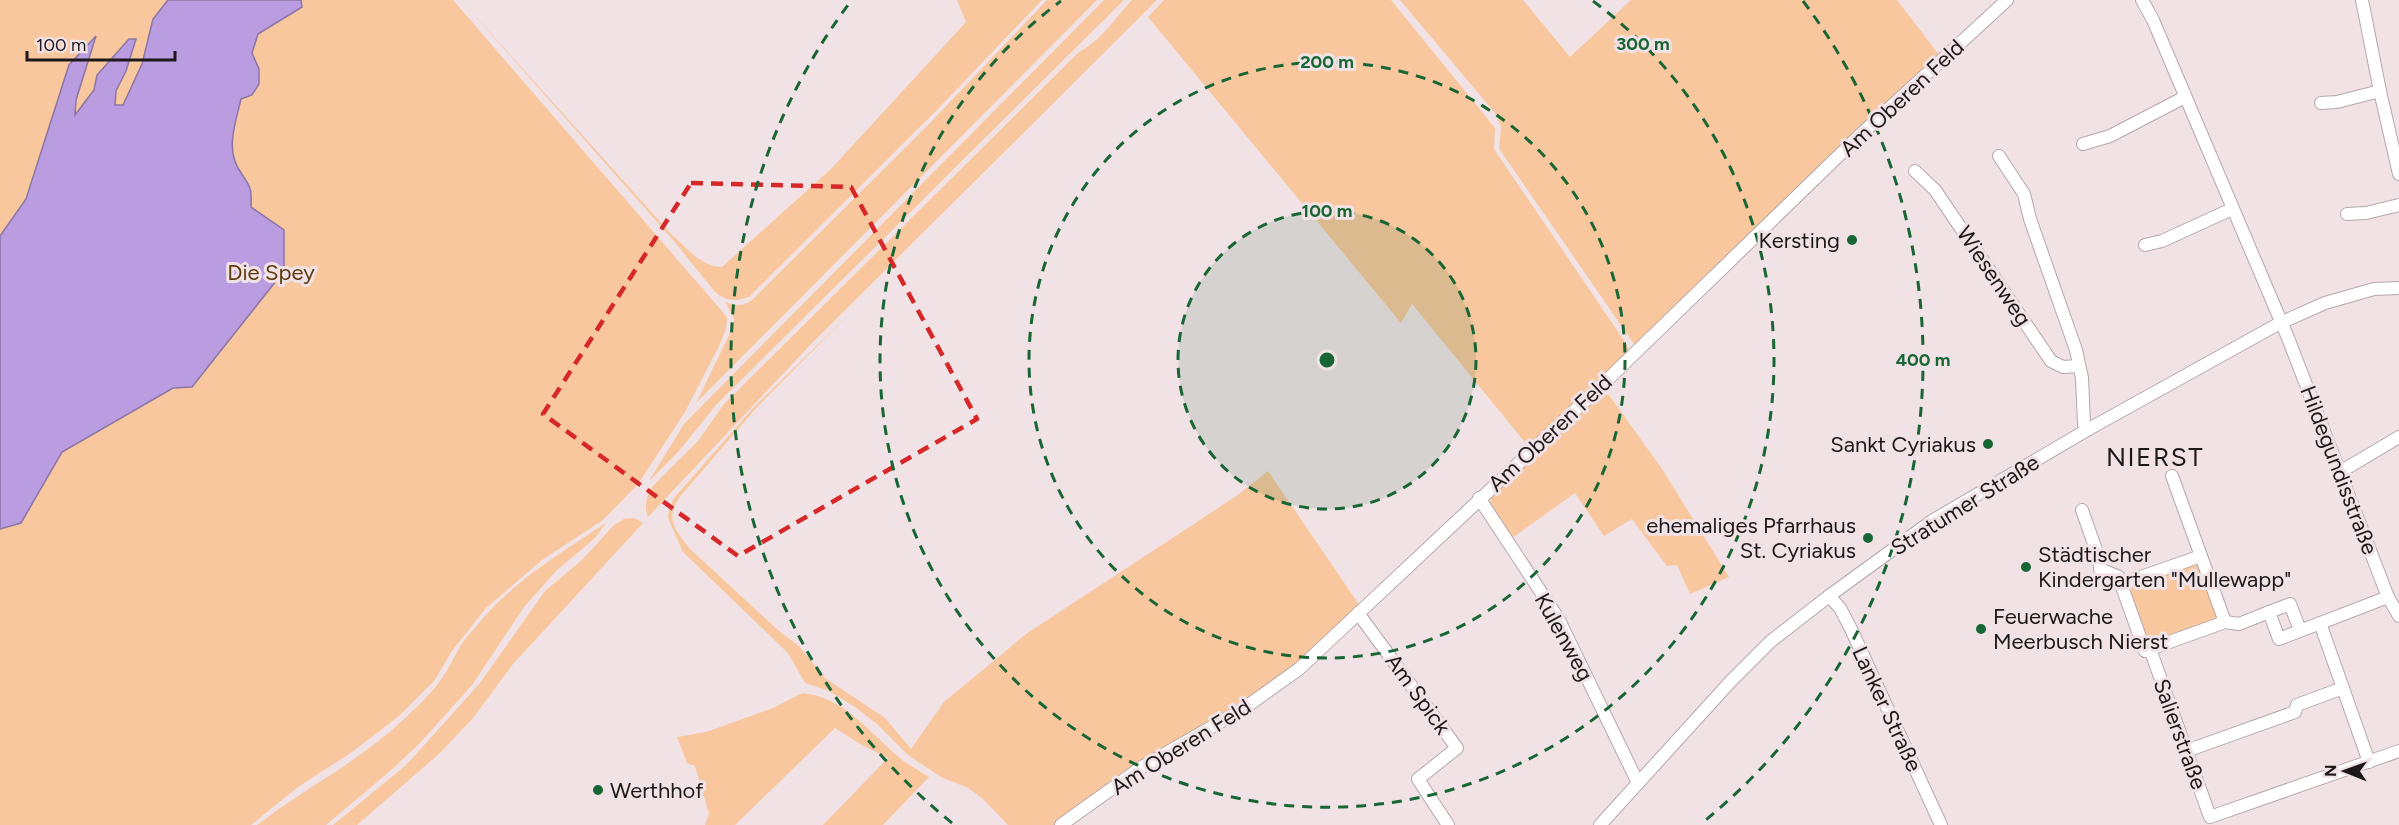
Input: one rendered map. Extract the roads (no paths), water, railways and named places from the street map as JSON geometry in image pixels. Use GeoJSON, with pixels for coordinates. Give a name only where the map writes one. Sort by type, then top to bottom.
{"type":"FeatureCollection","features":[{"type":"Feature","properties":{"kind":"street","name":"Am Oberen Feld"},"geometry":{"type":"LineString","coordinates":[[1061,825],[1142,767],[1276,687],[1358,613],[1722,271],[1858,137],[2007,0]]}},
{"type":"Feature","properties":{"kind":"street","name":"Hildegundisstraße"},"geometry":{"type":"LineString","coordinates":[[2142,0],[2153,20],[2288,338],[2388,597],[2399,616]]}},
{"type":"Feature","properties":{"kind":"street"},"geometry":{"type":"LineString","coordinates":[[2362,0],[2399,174]]}},
{"type":"Feature","properties":{"kind":"street"},"geometry":{"type":"LineString","coordinates":[[2321,103],[2337,102],[2380,91]]}},
{"type":"Feature","properties":{"kind":"street"},"geometry":{"type":"LineString","coordinates":[[2083,144],[2110,136],[2185,97]]}},
{"type":"Feature","properties":{"kind":"street","name":"Wiesenweg"},"geometry":{"type":"LineString","coordinates":[[1999,156],[2013,175],[2028,204],[2030,219],[2076,350],[2084,424],[2087,430]]}},
{"type":"Feature","properties":{"kind":"street","name":"Wiesenweg"},"geometry":{"type":"LineString","coordinates":[[1915,171],[1935,190],[2051,361],[2063,367],[2079,366]]}},
{"type":"Feature","properties":{"kind":"street"},"geometry":{"type":"LineString","coordinates":[[2348,214],[2366,213],[2399,205]]}},
{"type":"Feature","properties":{"kind":"street"},"geometry":{"type":"LineString","coordinates":[[2145,246],[2162,241],[2232,209]]}},
{"type":"Feature","properties":{"kind":"street","name":"Stratumer Straße"},"geometry":{"type":"LineString","coordinates":[[1600,825],[1730,682],[1771,641],[1932,521],[2087,430],[2280,323],[2325,303],[2374,288],[2399,288]]}},
{"type":"Feature","properties":{"kind":"street"},"geometry":{"type":"LineString","coordinates":[[2340,472],[2399,437]]}},
{"type":"Feature","properties":{"kind":"street"},"geometry":{"type":"LineString","coordinates":[[2172,476],[2225,622]]}},
{"type":"Feature","properties":{"kind":"street","name":"Kulenweg"},"geometry":{"type":"LineString","coordinates":[[1479,498],[1558,618],[1638,783]]}},
{"type":"Feature","properties":{"kind":"street"},"geometry":{"type":"LineString","coordinates":[[2082,510],[2100,561],[2100,569],[2119,577],[2145,651],[2150,649]]}},
{"type":"Feature","properties":{"kind":"street"},"geometry":{"type":"LineString","coordinates":[[2121,584],[2201,556]]}},
{"type":"Feature","properties":{"kind":"street","name":"Lanker Straße"},"geometry":{"type":"LineString","coordinates":[[1829,596],[1840,608],[1851,629],[1941,825]]}},
{"type":"Feature","properties":{"kind":"street"},"geometry":{"type":"LineString","coordinates":[[2269,612],[2279,639],[2388,597]]}},
{"type":"Feature","properties":{"kind":"street","name":"Salierstraße"},"geometry":{"type":"LineString","coordinates":[[2300,630],[2290,604],[2239,624],[2225,622],[2150,649],[2210,817],[2399,751]]}},
{"type":"Feature","properties":{"kind":"street","name":"Am Spick"},"geometry":{"type":"LineString","coordinates":[[1358,613],[1457,748],[1418,779],[1448,825]]}},
{"type":"Feature","properties":{"kind":"street"},"geometry":{"type":"LineString","coordinates":[[2320,623],[2369,762]]}},
{"type":"Feature","properties":{"kind":"street"},"geometry":{"type":"LineString","coordinates":[[2186,751],[2295,712],[2297,705],[2343,688]]}},
{"type":"Feature","properties":{"kind":"place","name":"Kersting"},"geometry":{"type":"Point","coordinates":[1852,240]}},
{"type":"Feature","properties":{"kind":"place","name":"Sankt Cyriakus"},"geometry":{"type":"Point","coordinates":[1988,444]}},
{"type":"Feature","properties":{"kind":"place","name":"ehemaliges Pfarrhaus St. Cyriakus"},"geometry":{"type":"Point","coordinates":[1868,538]}},
{"type":"Feature","properties":{"kind":"place","name":"Städtischer Kindergarten \"Mullewapp\""},"geometry":{"type":"Point","coordinates":[2026,567]}},
{"type":"Feature","properties":{"kind":"place","name":"Feuerwache Meerbusch Nierst"},"geometry":{"type":"Point","coordinates":[1981,629]}},
{"type":"Feature","properties":{"kind":"place","name":"Werthhof"},"geometry":{"type":"Point","coordinates":[598,790]}},
{"type":"Feature","properties":{"kind":"district","name":"NIERST"},"geometry":{"type":"Point","coordinates":[2155,457]}},
{"type":"Feature","properties":{"kind":"park label","name":"Die Spey"},"geometry":{"type":"Point","coordinates":[271,272]}}]}
